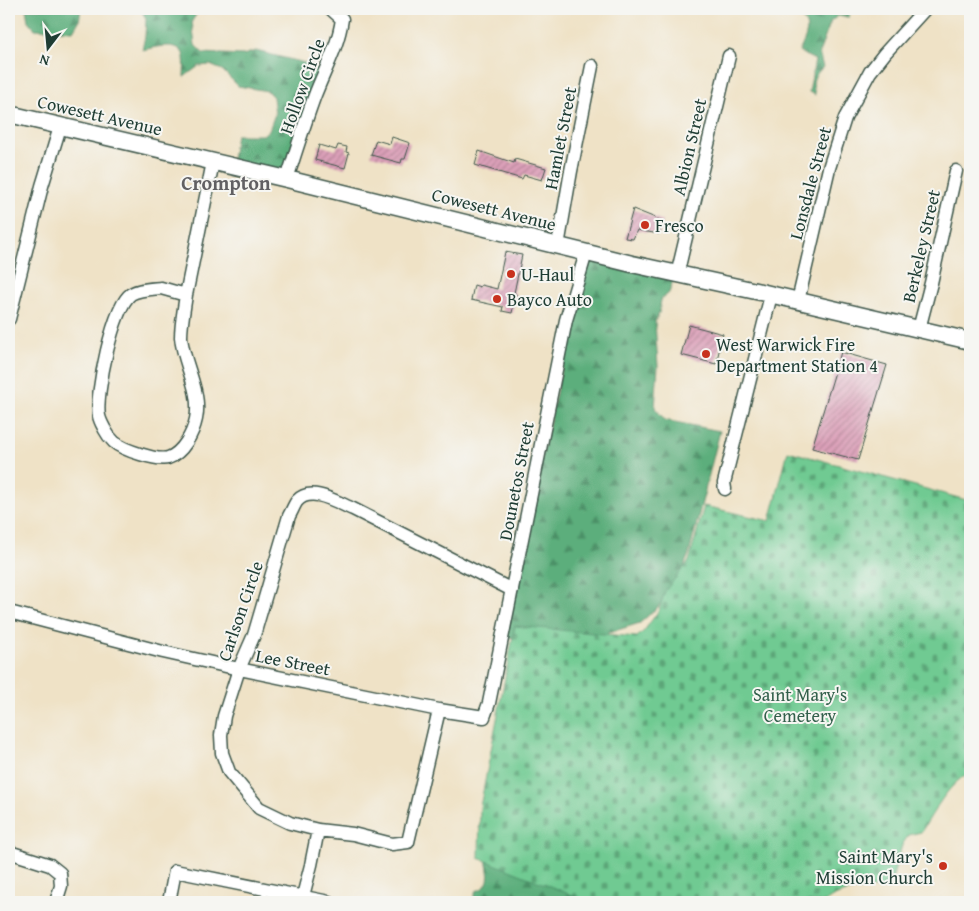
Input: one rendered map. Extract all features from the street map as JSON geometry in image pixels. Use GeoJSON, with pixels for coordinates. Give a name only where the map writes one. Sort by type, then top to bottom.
{"type":"FeatureCollection","features":[{"type":"Feature","properties":{"kind":"main road","name":"Cowesett Avenue"},"geometry":{"type":"LineString","coordinates":[[9,114],[287,179],[677,275],[970,341]]}},
{"type":"Feature","properties":{"kind":"street","name":"Hollow Circle"},"geometry":{"type":"LineString","coordinates":[[287,179],[310,110],[334,54],[340,32],[342,19],[331,9]]}},
{"type":"Feature","properties":{"kind":"street","name":"Lonsdale Street"},"geometry":{"type":"LineString","coordinates":[[798,301],[829,168],[845,118],[870,72],[924,9]]}},
{"type":"Feature","properties":{"kind":"street","name":"Albion Street"},"geometry":{"type":"LineString","coordinates":[[677,275],[729,56]]}},
{"type":"Feature","properties":{"kind":"street","name":"Hamlet Street"},"geometry":{"type":"LineString","coordinates":[[558,246],[570,171],[592,66]]}},
{"type":"Feature","properties":{"kind":"street"},"geometry":{"type":"LineString","coordinates":[[9,320],[42,186],[60,127]]}},
{"type":"Feature","properties":{"kind":"street"},"geometry":{"type":"LineString","coordinates":[[186,295],[161,288],[146,289],[132,294],[122,304],[115,319],[108,350],[99,398],[99,417],[106,432],[115,444],[152,457],[168,458],[180,450],[190,436],[196,418],[196,402],[181,337],[186,295],[213,162]]}},
{"type":"Feature","properties":{"kind":"street","name":"Berkeley Street"},"geometry":{"type":"LineString","coordinates":[[919,329],[956,171]]}},
{"type":"Feature","properties":{"kind":"street","name":"Dounetos Street"},"geometry":{"type":"LineString","coordinates":[[484,717],[489,703],[566,320],[586,253]]}},
{"type":"Feature","properties":{"kind":"street"},"geometry":{"type":"LineString","coordinates":[[725,489],[724,483],[771,295]]}},
{"type":"Feature","properties":{"kind":"street","name":"Carlson Circle"},"geometry":{"type":"LineString","coordinates":[[439,710],[408,842],[406,843],[392,844],[353,834],[318,830],[290,823],[259,808],[229,772],[222,753],[221,736],[224,716],[239,669],[254,635],[289,516],[297,501],[306,494],[328,498],[512,590]]}},
{"type":"Feature","properties":{"kind":"street","name":"Lee Street"},"geometry":{"type":"LineString","coordinates":[[9,612],[163,652],[239,669],[439,710],[484,717]]}},
{"type":"Feature","properties":{"kind":"street"},"geometry":{"type":"LineString","coordinates":[[302,896],[318,830]]}},
{"type":"Feature","properties":{"kind":"street"},"geometry":{"type":"LineString","coordinates":[[9,852],[50,866],[60,873],[61,886],[56,902]]}},
{"type":"Feature","properties":{"kind":"street"},"geometry":{"type":"LineString","coordinates":[[169,902],[175,871],[329,902]]}},
{"type":"Feature","properties":{"kind":"green space"},"geometry":{"type":"Polygon","coordinates":[[[26,9],[81,9],[79,21],[73,31],[35,29],[28,21],[26,9]]]}},
{"type":"Feature","properties":{"kind":"green space"},"geometry":{"type":"Polygon","coordinates":[[[141,9],[200,9],[192,21],[195,45],[203,53],[243,55],[256,51],[309,64],[324,73],[288,178],[231,165],[236,135],[263,135],[269,130],[275,114],[273,97],[267,91],[238,86],[222,70],[210,65],[199,66],[184,77],[184,57],[182,51],[173,46],[142,50],[146,19],[141,9]]]}},
{"type":"Feature","properties":{"kind":"green space"},"geometry":{"type":"Polygon","coordinates":[[[794,9],[851,9],[849,17],[838,16],[831,21],[819,53],[823,67],[814,80],[815,95],[809,92],[815,60],[799,52],[806,36],[807,28],[794,9]]]}},
{"type":"Feature","properties":{"kind":"green space"},"geometry":{"type":"Polygon","coordinates":[[[587,252],[676,271],[669,293],[661,300],[655,322],[658,366],[655,408],[665,420],[720,431],[689,554],[677,583],[657,608],[640,623],[589,639],[547,645],[503,636],[587,252]]]}},
{"type":"Feature","properties":{"kind":"green space","name":"Saint Mary's Cemetery"},"geometry":{"type":"Polygon","coordinates":[[[788,451],[970,501],[970,556],[963,590],[970,592],[970,772],[948,791],[921,832],[908,835],[903,842],[889,889],[864,889],[847,892],[825,902],[590,902],[479,858],[480,807],[515,626],[637,637],[644,631],[659,610],[665,591],[689,561],[704,506],[770,521],[788,451]]]}},
{"type":"Feature","properties":{"kind":"green space"},"geometry":{"type":"Polygon","coordinates":[[[478,826],[697,902],[472,902],[476,891],[486,885],[489,877],[486,857],[488,838],[478,826]]]}},
{"type":"Feature","properties":{"kind":"building"},"geometry":{"type":"Polygon","coordinates":[[[392,137],[410,143],[405,159],[402,159],[401,163],[371,155],[376,140],[390,144],[392,137]]]}},
{"type":"Feature","properties":{"kind":"building"},"geometry":{"type":"Polygon","coordinates":[[[319,145],[336,150],[338,145],[347,147],[346,152],[349,153],[345,168],[315,160],[319,145]]]}},
{"type":"Feature","properties":{"kind":"building"},"geometry":{"type":"Polygon","coordinates":[[[479,151],[514,163],[515,159],[546,168],[542,180],[524,175],[522,179],[475,165],[479,151]]]}},
{"type":"Feature","properties":{"kind":"building","name":"Fresco"},"geometry":{"type":"Polygon","coordinates":[[[633,209],[663,221],[659,234],[637,230],[633,239],[625,238],[633,209]]]}},
{"type":"Feature","properties":{"kind":"building"},"geometry":{"type":"Polygon","coordinates":[[[505,252],[522,255],[512,313],[502,311],[503,307],[471,300],[474,285],[497,289],[505,252]]]}},
{"type":"Feature","properties":{"kind":"building"},"geometry":{"type":"Polygon","coordinates":[[[689,325],[723,334],[716,364],[681,355],[689,325]]]}},
{"type":"Feature","properties":{"kind":"building"},"geometry":{"type":"Polygon","coordinates":[[[841,352],[887,365],[858,460],[812,448],[841,352]]]}},
{"type":"Feature","properties":{"kind":"place","name":"Fresco"},"geometry":{"type":"Point","coordinates":[645,225]}},
{"type":"Feature","properties":{"kind":"place","name":"U-Haul"},"geometry":{"type":"Point","coordinates":[511,274]}},
{"type":"Feature","properties":{"kind":"place","name":"Bayco Auto"},"geometry":{"type":"Point","coordinates":[497,299]}},
{"type":"Feature","properties":{"kind":"place","name":"West Warwick Fire Department Station 4"},"geometry":{"type":"Point","coordinates":[706,354]}},
{"type":"Feature","properties":{"kind":"place","name":"Saint Mary's Mission Church"},"geometry":{"type":"Point","coordinates":[943,866]}},
{"type":"Feature","properties":{"kind":"district","name":"Crompton"},"geometry":{"type":"Point","coordinates":[226,182]}}]}
